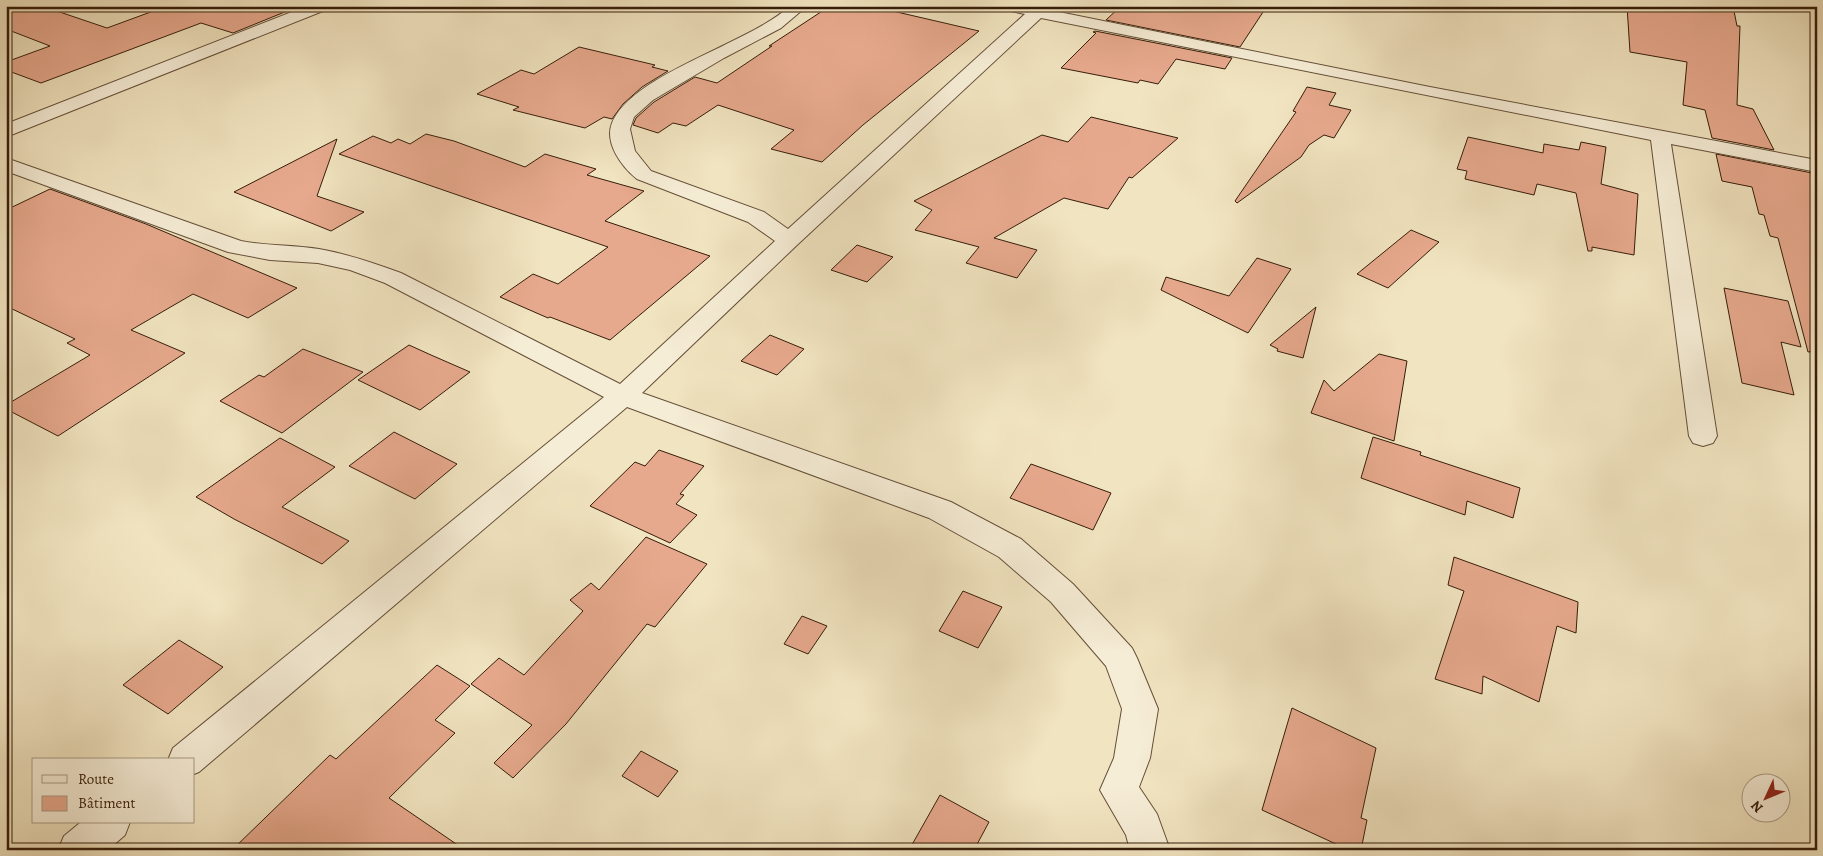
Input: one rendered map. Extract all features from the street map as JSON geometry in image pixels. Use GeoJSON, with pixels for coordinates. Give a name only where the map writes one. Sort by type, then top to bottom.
{"type":"FeatureCollection","features":[{"type":"Feature","properties":{"kind":"street"},"geometry":{"type":"LineString","coordinates":[[8,128],[322,6]]}},
{"type":"Feature","properties":{"kind":"street"},"geometry":{"type":"LineString","coordinates":[[789,240],[756,217],[644,175],[634,168],[619,133],[622,122],[642,100],[658,87],[732,46],[772,27],[799,6]]}},
{"type":"Feature","properties":{"kind":"street"},"geometry":{"type":"LineString","coordinates":[[1007,6],[1041,9],[1430,92],[1817,166]]}},
{"type":"Feature","properties":{"kind":"street"},"geometry":{"type":"LineString","coordinates":[[188,758],[623,396],[789,240],[1041,9]]}},
{"type":"Feature","properties":{"kind":"street"},"geometry":{"type":"LineString","coordinates":[[1660,136],[1703,436]]}},
{"type":"Feature","properties":{"kind":"street"},"geometry":{"type":"LineString","coordinates":[[6,164],[236,246],[270,253],[318,256],[357,265],[393,278],[623,396],[940,510],[1010,548],[1062,593],[1120,658],[1140,709],[1132,758],[1119,790],[1143,827],[1150,850]]}},
{"type":"Feature","properties":{"kind":"street"},"geometry":{"type":"LineString","coordinates":[[78,850],[109,824]]}},
{"type":"Feature","properties":{"kind":"building"},"geometry":{"type":"Polygon","coordinates":[[[6,6],[42,6],[107,28],[167,6],[297,7],[233,33],[201,23],[41,83],[6,70],[6,62],[50,46],[6,29],[6,6]]]}},
{"type":"Feature","properties":{"kind":"building"},"geometry":{"type":"Polygon","coordinates":[[[830,6],[871,6],[979,31],[863,125],[822,162],[771,149],[794,130],[718,105],[686,126],[673,123],[658,133],[633,125],[636,118],[654,102],[695,77],[717,83],[830,6]]]}},
{"type":"Feature","properties":{"kind":"building"},"geometry":{"type":"Polygon","coordinates":[[[1121,6],[1267,6],[1240,47],[1106,20],[1121,6]]]}},
{"type":"Feature","properties":{"kind":"building"},"geometry":{"type":"Polygon","coordinates":[[[1627,6],[1733,6],[1737,26],[1740,26],[1737,105],[1753,109],[1774,150],[1712,138],[1705,110],[1683,105],[1687,62],[1630,52],[1627,6]]]}},
{"type":"Feature","properties":{"kind":"building"},"geometry":{"type":"Polygon","coordinates":[[[1093,32],[1232,58],[1225,69],[1176,59],[1158,84],[1140,80],[1138,83],[1061,68],[1096,33],[1093,32]]]}},
{"type":"Feature","properties":{"kind":"building"},"geometry":{"type":"Polygon","coordinates":[[[579,47],[655,65],[652,67],[668,71],[642,87],[623,104],[612,119],[604,117],[585,128],[513,110],[519,107],[477,94],[521,70],[534,74],[579,47]]]}},
{"type":"Feature","properties":{"kind":"building"},"geometry":{"type":"Polygon","coordinates":[[[1307,87],[1336,93],[1329,105],[1351,110],[1334,138],[1324,135],[1309,145],[1301,157],[1237,203],[1235,201],[1296,112],[1293,111],[1307,87]]]}},
{"type":"Feature","properties":{"kind":"building"},"geometry":{"type":"Polygon","coordinates":[[[1091,117],[1178,138],[1132,178],[1129,177],[1108,209],[1064,198],[994,238],[1037,250],[1017,278],[966,263],[979,247],[915,230],[932,210],[914,201],[1042,135],[1068,142],[1091,117]]]}},
{"type":"Feature","properties":{"kind":"building"},"geometry":{"type":"Polygon","coordinates":[[[426,134],[454,141],[525,167],[545,154],[596,169],[587,175],[644,191],[605,221],[710,256],[610,340],[550,317],[548,318],[500,297],[533,274],[558,284],[608,247],[339,154],[373,136],[391,143],[398,139],[410,144],[426,134]]]}},
{"type":"Feature","properties":{"kind":"building"},"geometry":{"type":"Polygon","coordinates":[[[1468,137],[1543,153],[1544,144],[1579,150],[1581,142],[1606,147],[1601,184],[1638,194],[1634,255],[1592,247],[1592,251],[1588,251],[1576,193],[1537,184],[1534,195],[1465,179],[1467,171],[1457,169],[1468,137]]]}},
{"type":"Feature","properties":{"kind":"building"},"geometry":{"type":"Polygon","coordinates":[[[337,139],[317,196],[364,212],[331,231],[234,192],[337,139]]]}},
{"type":"Feature","properties":{"kind":"building"},"geometry":{"type":"Polygon","coordinates":[[[1716,154],[1817,174],[1817,351],[1808,352],[1778,238],[1770,236],[1764,215],[1759,214],[1752,187],[1722,181],[1716,154]]]}},
{"type":"Feature","properties":{"kind":"building"},"geometry":{"type":"Polygon","coordinates":[[[50,189],[146,224],[297,288],[248,318],[193,294],[131,330],[185,353],[58,436],[6,409],[6,405],[90,355],[67,343],[75,339],[6,306],[6,210],[50,189]]]}},
{"type":"Feature","properties":{"kind":"building"},"geometry":{"type":"Polygon","coordinates":[[[1411,230],[1439,242],[1388,288],[1357,274],[1411,230]]]}},
{"type":"Feature","properties":{"kind":"building"},"geometry":{"type":"Polygon","coordinates":[[[857,245],[893,257],[867,282],[831,270],[857,245]]]}},
{"type":"Feature","properties":{"kind":"building"},"geometry":{"type":"Polygon","coordinates":[[[1257,258],[1291,269],[1248,333],[1161,290],[1166,277],[1229,296],[1257,258]]]}},
{"type":"Feature","properties":{"kind":"building"},"geometry":{"type":"Polygon","coordinates":[[[1724,288],[1788,301],[1801,347],[1781,342],[1794,395],[1742,383],[1724,288]]]}},
{"type":"Feature","properties":{"kind":"building"},"geometry":{"type":"Polygon","coordinates":[[[1316,307],[1303,358],[1277,351],[1278,349],[1270,345],[1316,307]]]}},
{"type":"Feature","properties":{"kind":"building"},"geometry":{"type":"Polygon","coordinates":[[[770,335],[804,349],[777,375],[741,361],[770,335]]]}},
{"type":"Feature","properties":{"kind":"building"},"geometry":{"type":"Polygon","coordinates":[[[409,345],[470,372],[420,410],[358,380],[409,345]]]}},
{"type":"Feature","properties":{"kind":"building"},"geometry":{"type":"Polygon","coordinates":[[[303,349],[363,372],[282,433],[220,401],[259,375],[264,377],[303,349]]]}},
{"type":"Feature","properties":{"kind":"building"},"geometry":{"type":"Polygon","coordinates":[[[1379,354],[1407,361],[1394,441],[1311,413],[1324,380],[1334,391],[1379,354]]]}},
{"type":"Feature","properties":{"kind":"building"},"geometry":{"type":"Polygon","coordinates":[[[394,432],[457,464],[415,499],[349,466],[394,432]]]}},
{"type":"Feature","properties":{"kind":"building"},"geometry":{"type":"Polygon","coordinates":[[[1373,437],[1421,452],[1420,455],[1520,488],[1513,518],[1467,501],[1465,515],[1361,478],[1373,437]]]}},
{"type":"Feature","properties":{"kind":"building"},"geometry":{"type":"Polygon","coordinates":[[[280,438],[335,467],[282,507],[349,541],[322,564],[234,519],[196,497],[280,438]]]}},
{"type":"Feature","properties":{"kind":"building"},"geometry":{"type":"Polygon","coordinates":[[[659,450],[704,466],[680,494],[684,495],[676,504],[697,515],[670,543],[590,506],[635,462],[645,466],[659,450]]]}},
{"type":"Feature","properties":{"kind":"building"},"geometry":{"type":"Polygon","coordinates":[[[1031,464],[1111,493],[1093,530],[1010,498],[1031,464]]]}},
{"type":"Feature","properties":{"kind":"building"},"geometry":{"type":"Polygon","coordinates":[[[646,537],[707,564],[655,627],[647,624],[566,724],[513,778],[494,763],[532,725],[471,684],[499,658],[524,675],[583,611],[570,600],[591,583],[599,590],[646,537]]]}},
{"type":"Feature","properties":{"kind":"building"},"geometry":{"type":"Polygon","coordinates":[[[1454,557],[1578,602],[1576,633],[1557,626],[1539,702],[1483,676],[1482,694],[1435,679],[1464,591],[1448,585],[1454,557]]]}},
{"type":"Feature","properties":{"kind":"building"},"geometry":{"type":"Polygon","coordinates":[[[963,591],[1002,607],[978,648],[939,631],[963,591]]]}},
{"type":"Feature","properties":{"kind":"building"},"geometry":{"type":"Polygon","coordinates":[[[802,616],[827,626],[808,654],[784,644],[802,616]]]}},
{"type":"Feature","properties":{"kind":"building"},"geometry":{"type":"Polygon","coordinates":[[[179,640],[223,667],[168,714],[123,685],[179,640]]]}},
{"type":"Feature","properties":{"kind":"building"},"geometry":{"type":"Polygon","coordinates":[[[437,665],[470,686],[435,720],[455,733],[389,798],[465,850],[232,850],[330,755],[336,759],[437,665]]]}},
{"type":"Feature","properties":{"kind":"building"},"geometry":{"type":"Polygon","coordinates":[[[1292,708],[1376,748],[1361,818],[1367,820],[1361,850],[1349,850],[1262,810],[1292,708]]]}},
{"type":"Feature","properties":{"kind":"building"},"geometry":{"type":"Polygon","coordinates":[[[641,751],[678,771],[658,797],[622,776],[641,751]]]}},
{"type":"Feature","properties":{"kind":"building"},"geometry":{"type":"Polygon","coordinates":[[[940,795],[989,822],[974,850],[909,850],[940,795]]]}}]}
